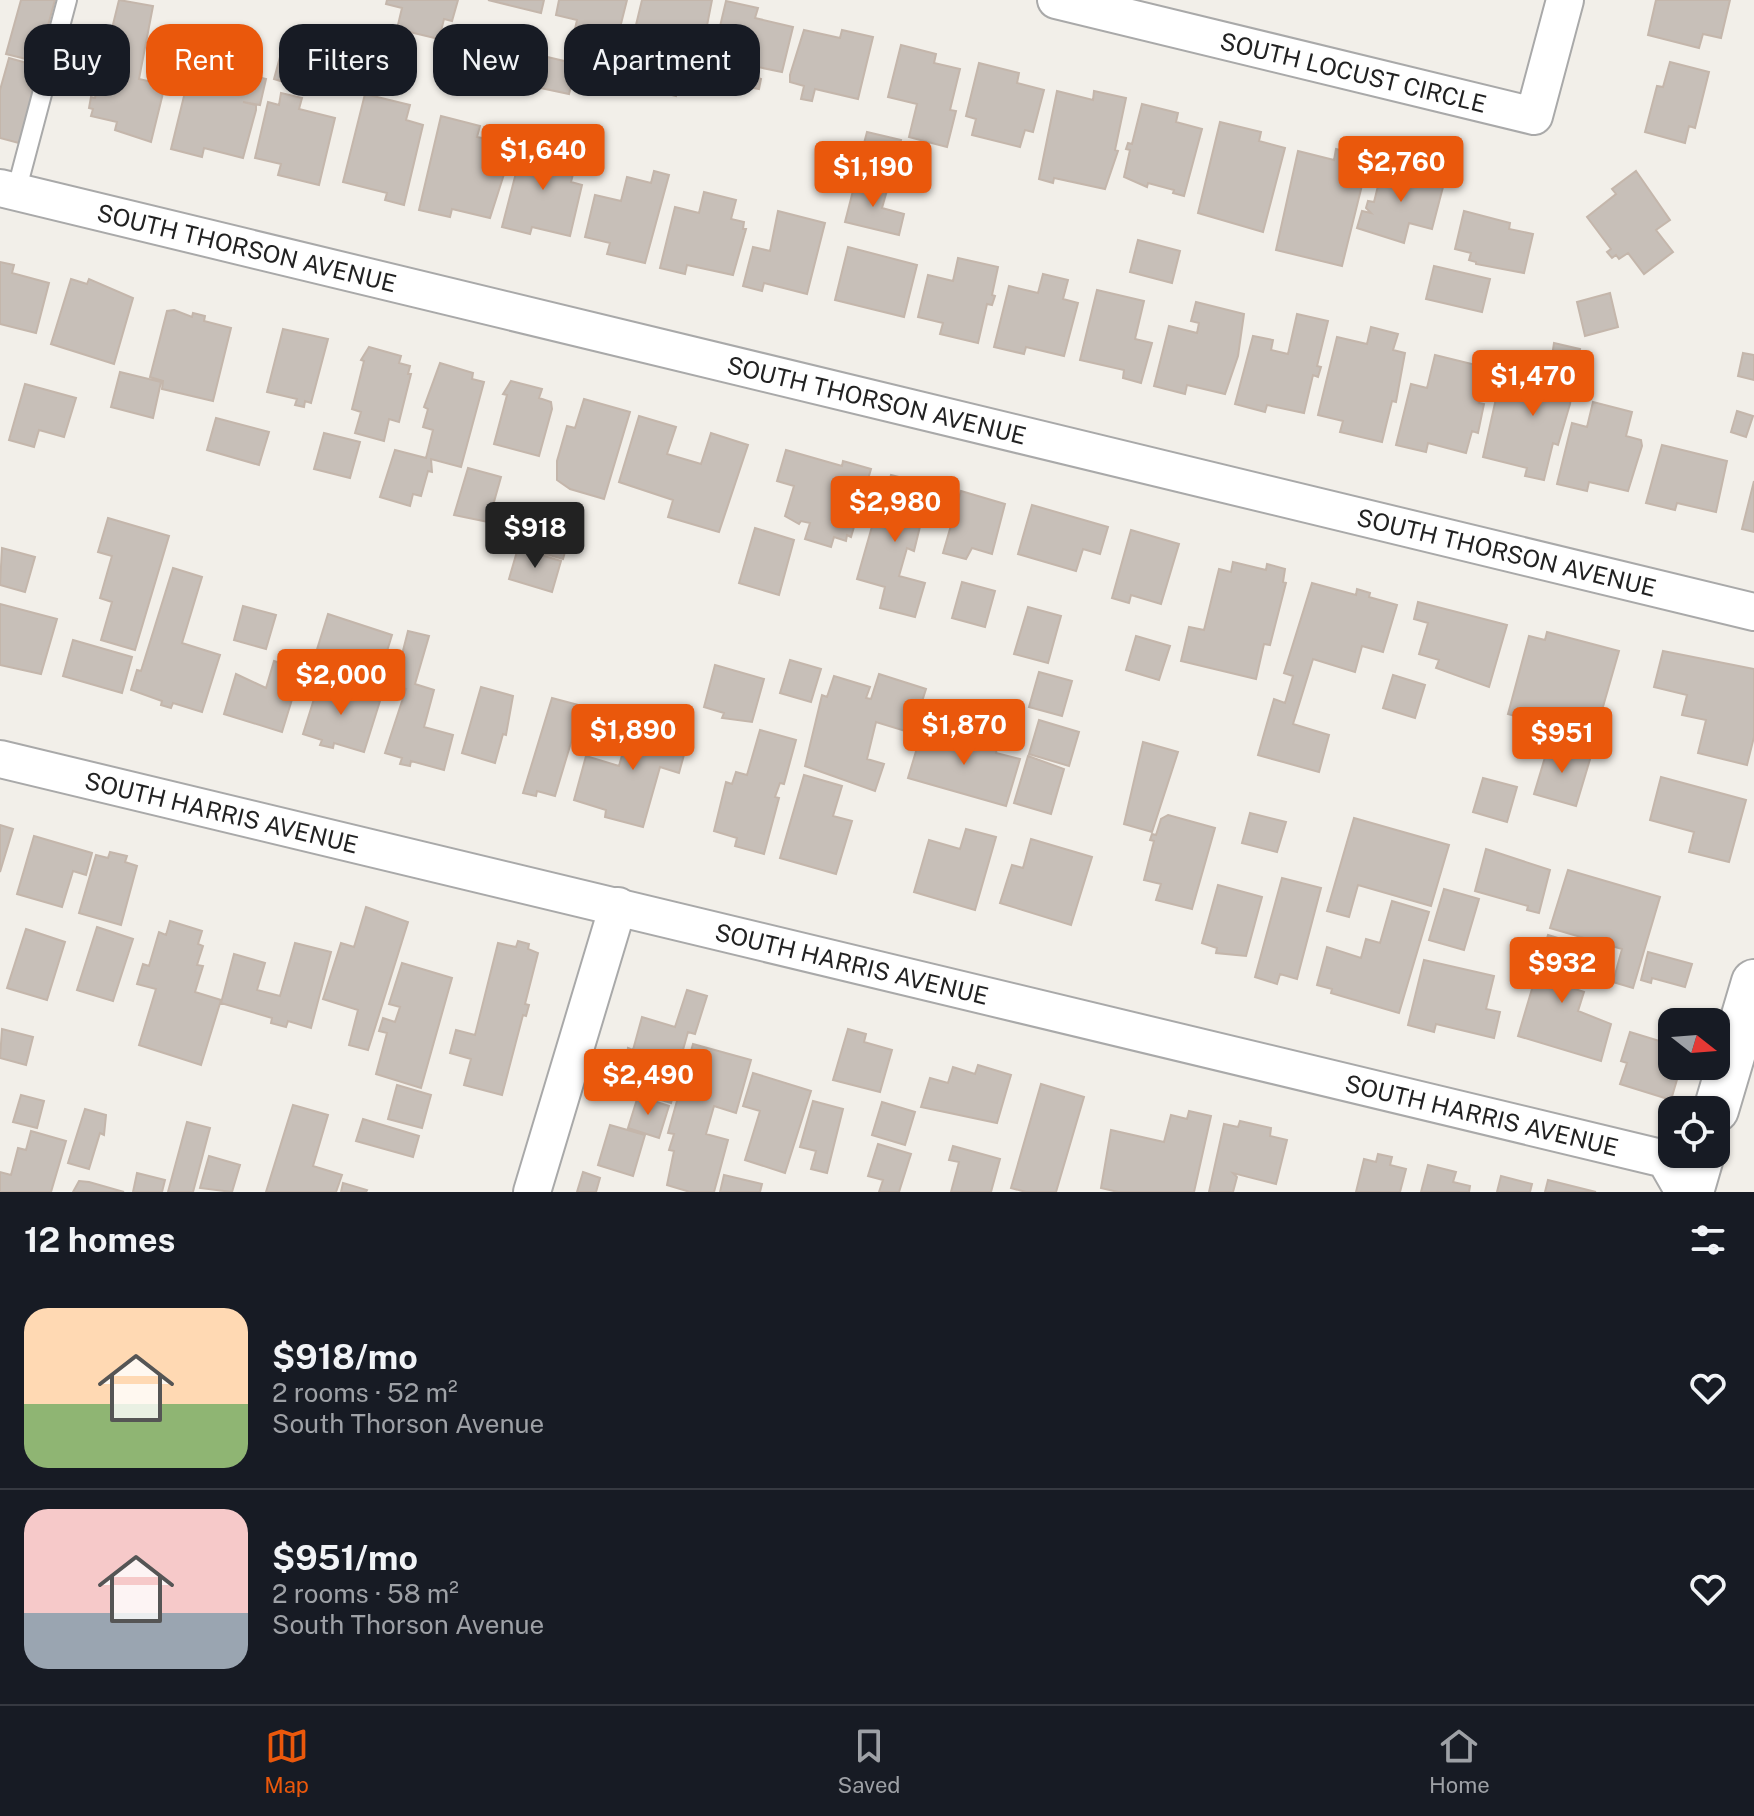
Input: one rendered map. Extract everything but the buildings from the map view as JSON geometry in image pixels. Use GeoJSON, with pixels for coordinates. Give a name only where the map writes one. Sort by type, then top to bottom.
{"type":"FeatureCollection","features":[{"type":"Feature","properties":{"kind":"street","name":"SOUTH LOCUST CIRCLE"},"geometry":{"type":"LineString","coordinates":[[1056,0],[1534,116],[1565,0]]}},
{"type":"Feature","properties":{"kind":"street","name":"SOUTH THORSON AVENUE"},"geometry":{"type":"LineString","coordinates":[[8,190],[1754,612]]}},
{"type":"Feature","properties":{"kind":"street","name":"SOUTH HARRIS AVENUE"},"geometry":{"type":"LineString","coordinates":[[0,759],[1665,1159],[1684,1192]]}},
{"type":"Feature","properties":{"kind":"street"},"geometry":{"type":"LineString","coordinates":[[532,1192],[618,906]]}},
{"type":"Feature","properties":{"kind":"street"},"geometry":{"type":"LineString","coordinates":[[1720,1096],[1754,982]]}},
{"type":"Feature","properties":{"kind":"street"},"geometry":{"type":"LineString","coordinates":[[1691,1192],[1698,1168]]}},
{"type":"Feature","properties":{"kind":"lane"},"geometry":{"type":"LineString","coordinates":[[8,190],[67,0]]}}]}
